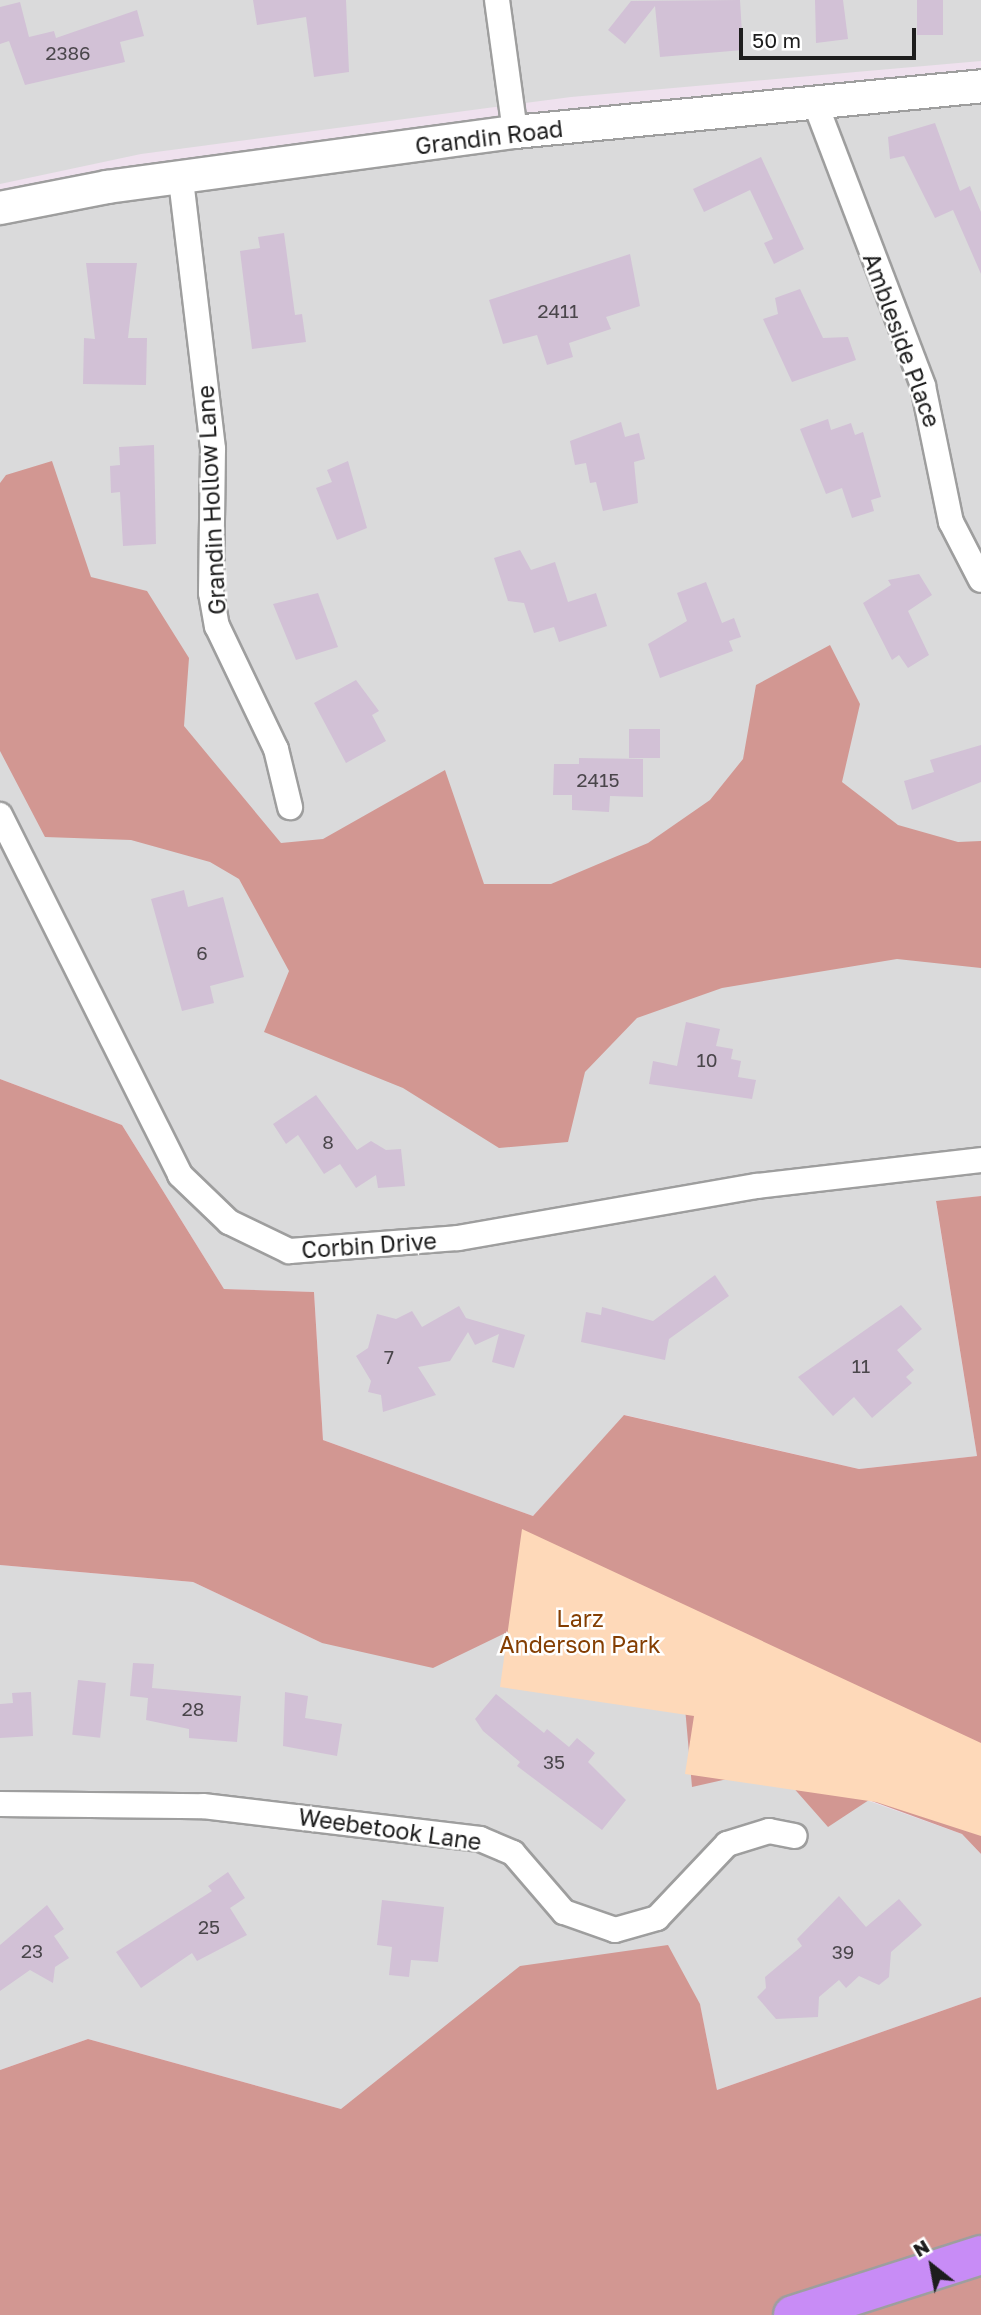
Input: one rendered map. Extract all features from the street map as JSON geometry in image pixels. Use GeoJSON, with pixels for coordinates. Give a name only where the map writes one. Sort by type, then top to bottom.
{"type":"FeatureCollection","features":[{"type":"Feature","properties":{"kind":"highway"},"geometry":{"type":"LineString","coordinates":[[793,2315],[981,2255]]}},
{"type":"Feature","properties":{"kind":"street"},"geometry":{"type":"LineString","coordinates":[[496,0],[515,132]]}},
{"type":"Feature","properties":{"kind":"street","name":"Grandin Road"},"geometry":{"type":"LineString","coordinates":[[0,208],[515,132],[814,100],[981,86]]}},
{"type":"Feature","properties":{"kind":"street","name":"Ambleside Place"},"geometry":{"type":"LineString","coordinates":[[814,100],[923,386],[951,522],[981,580]]}},
{"type":"Feature","properties":{"kind":"street","name":"Grandin Hollow Lane"},"geometry":{"type":"LineString","coordinates":[[181,180],[212,438],[211,593],[217,626],[276,749],[290,807]]}},
{"type":"Feature","properties":{"kind":"street","name":"Corbin Drive"},"geometry":{"type":"LineString","coordinates":[[0,815],[180,1175],[229,1222],[289,1251],[458,1238],[757,1186],[981,1160]]}},
{"type":"Feature","properties":{"kind":"street","name":"Weebetook Lane"},"geometry":{"type":"LineString","coordinates":[[0,1804],[203,1806],[480,1839],[513,1853],[564,1912],[615,1930],[657,1918],[727,1844],[769,1831],[795,1836]]}},
{"type":"Feature","properties":{"kind":"shaded area"},"geometry":{"type":"Polygon","coordinates":[[[0,0],[981,0],[981,61],[571,97],[141,154],[0,184],[0,0]]]}},
{"type":"Feature","properties":{"kind":"shaded area"},"geometry":{"type":"Polygon","coordinates":[[[981,86],[981,1196],[936,1202],[977,1456],[859,1469],[625,1415],[533,1516],[323,1440],[314,1292],[224,1289],[122,1125],[0,1079],[0,208],[981,86]]]}},
{"type":"Feature","properties":{"kind":"shaded area"},"geometry":{"type":"Polygon","coordinates":[[[52,461],[91,577],[147,591],[189,658],[184,726],[281,843],[323,839],[445,770],[484,884],[551,884],[648,843],[710,800],[743,759],[756,685],[830,645],[860,704],[842,782],[898,825],[958,842],[981,841],[981,968],[897,959],[722,988],[637,1018],[585,1072],[568,1142],[499,1148],[403,1088],[264,1032],[289,971],[239,879],[210,862],[131,840],[45,837],[0,751],[0,483],[6,475],[52,461]]]}},
{"type":"Feature","properties":{"kind":"shaded area"},"geometry":{"type":"Polygon","coordinates":[[[0,1079],[122,1125],[224,1289],[314,1292],[323,1440],[533,1516],[624,1415],[859,1469],[977,1456],[936,1201],[981,1196],[981,1854],[962,1834],[869,1800],[828,1827],[776,1768],[692,1787],[678,1628],[555,1609],[433,1668],[322,1643],[193,1582],[0,1565],[0,1079]]]}},
{"type":"Feature","properties":{"kind":"shaded area"},"geometry":{"type":"Polygon","coordinates":[[[0,1565],[193,1582],[322,1643],[555,1609],[776,1768],[962,1834],[981,1854],[981,1997],[717,2090],[700,2005],[341,2109],[88,2039],[0,2070],[0,1565]]]}},
{"type":"Feature","properties":{"kind":"shaded area"},"geometry":{"type":"Polygon","coordinates":[[[668,1945],[700,2004],[717,2090],[981,1997],[981,2315],[0,2315],[0,2070],[88,2039],[341,2109],[520,1966],[668,1945]]]}},
{"type":"Feature","properties":{"kind":"green space","name":"Larz Anderson Park"},"geometry":{"type":"Polygon","coordinates":[[[522,1529],[981,1743],[981,1836],[876,1802],[685,1774],[694,1716],[500,1687],[522,1529]]]}},
{"type":"Feature","properties":{"kind":"building"},"geometry":{"type":"Polygon","coordinates":[[[253,0],[346,0],[349,72],[314,77],[306,17],[257,25],[253,0]]]}},
{"type":"Feature","properties":{"kind":"building"},"geometry":{"type":"Polygon","coordinates":[[[740,0],[743,50],[660,57],[655,6],[625,44],[608,30],[631,1],[740,0]]]}},
{"type":"Feature","properties":{"kind":"building"},"geometry":{"type":"Polygon","coordinates":[[[815,0],[843,0],[848,39],[816,43],[815,0]]]}},
{"type":"Feature","properties":{"kind":"building"},"geometry":{"type":"Polygon","coordinates":[[[917,0],[943,0],[943,35],[917,35],[917,0]]]}},
{"type":"Feature","properties":{"kind":"building"},"geometry":{"type":"Polygon","coordinates":[[[20,2],[29,37],[54,31],[56,38],[137,10],[144,36],[120,42],[125,62],[25,85],[9,41],[0,44],[0,7],[20,2]]]}},
{"type":"Feature","properties":{"kind":"building"},"geometry":{"type":"Polygon","coordinates":[[[935,123],[960,191],[970,186],[981,212],[981,274],[953,210],[935,218],[904,156],[890,159],[888,137],[935,123]]]}},
{"type":"Feature","properties":{"kind":"building"},"geometry":{"type":"Polygon","coordinates":[[[761,157],[804,249],[774,264],[764,243],[773,239],[750,190],[704,212],[693,189],[761,157]]]}},
{"type":"Feature","properties":{"kind":"building"},"geometry":{"type":"Polygon","coordinates":[[[284,233],[295,315],[302,314],[306,342],[252,349],[240,251],[260,248],[258,237],[284,233]]]}},
{"type":"Feature","properties":{"kind":"building"},"geometry":{"type":"Polygon","coordinates":[[[630,254],[640,306],[606,317],[611,329],[569,343],[573,357],[547,365],[537,335],[503,344],[489,300],[630,254]]]}},
{"type":"Feature","properties":{"kind":"building"},"geometry":{"type":"Polygon","coordinates":[[[86,263],[137,263],[128,338],[147,338],[146,385],[83,384],[84,338],[95,339],[86,263]]]}},
{"type":"Feature","properties":{"kind":"building"},"geometry":{"type":"Polygon","coordinates":[[[800,289],[823,338],[848,337],[856,360],[792,382],[763,319],[778,314],[775,298],[800,289]]]}},
{"type":"Feature","properties":{"kind":"building"},"geometry":{"type":"Polygon","coordinates":[[[828,419],[831,430],[851,423],[855,435],[863,432],[881,497],[871,500],[874,511],[852,518],[842,488],[826,494],[800,429],[828,419]]]}},
{"type":"Feature","properties":{"kind":"building"},"geometry":{"type":"Polygon","coordinates":[[[621,422],[625,437],[639,433],[645,459],[634,462],[638,503],[603,511],[596,482],[590,483],[586,463],[575,465],[570,441],[621,422]]]}},
{"type":"Feature","properties":{"kind":"building"},"geometry":{"type":"Polygon","coordinates":[[[154,445],[156,544],[123,546],[120,492],[111,493],[110,466],[120,465],[119,447],[154,445]]]}},
{"type":"Feature","properties":{"kind":"building"},"geometry":{"type":"Polygon","coordinates":[[[348,461],[367,528],[337,540],[316,488],[332,482],[327,470],[348,461]]]}},
{"type":"Feature","properties":{"kind":"building"},"geometry":{"type":"Polygon","coordinates":[[[520,550],[531,570],[555,562],[568,602],[596,593],[607,626],[559,642],[554,627],[534,633],[524,603],[508,601],[494,558],[520,550]]]}},
{"type":"Feature","properties":{"kind":"building"},"geometry":{"type":"Polygon","coordinates":[[[919,574],[932,595],[908,611],[929,655],[908,668],[899,655],[892,660],[863,603],[891,585],[888,580],[919,574]]]}},
{"type":"Feature","properties":{"kind":"building"},"geometry":{"type":"Polygon","coordinates":[[[706,582],[722,623],[734,618],[741,637],[729,641],[733,651],[660,678],[648,644],[687,621],[677,593],[706,582]]]}},
{"type":"Feature","properties":{"kind":"building"},"geometry":{"type":"Polygon","coordinates":[[[318,593],[338,647],[296,660],[273,604],[318,593]]]}},
{"type":"Feature","properties":{"kind":"building"},"geometry":{"type":"Polygon","coordinates":[[[356,680],[379,711],[372,715],[386,741],[346,763],[314,703],[356,680]]]}},
{"type":"Feature","properties":{"kind":"building"},"geometry":{"type":"Polygon","coordinates":[[[629,729],[660,729],[660,758],[629,758],[629,729]]]}},
{"type":"Feature","properties":{"kind":"building"},"geometry":{"type":"Polygon","coordinates":[[[981,745],[981,782],[912,810],[904,781],[934,772],[930,760],[981,745]]]}},
{"type":"Feature","properties":{"kind":"building"},"geometry":{"type":"Polygon","coordinates":[[[579,758],[643,759],[643,797],[610,796],[609,812],[572,810],[572,795],[553,795],[554,764],[579,764],[579,758]]]}},
{"type":"Feature","properties":{"kind":"building"},"geometry":{"type":"Polygon","coordinates":[[[184,890],[188,907],[223,897],[244,977],[210,986],[214,1003],[182,1011],[151,899],[184,890]]]}},
{"type":"Feature","properties":{"kind":"building"},"geometry":{"type":"Polygon","coordinates":[[[686,1022],[720,1029],[716,1046],[733,1049],[731,1059],[741,1061],[738,1077],[756,1080],[752,1099],[649,1084],[653,1061],[677,1066],[686,1022]]]}},
{"type":"Feature","properties":{"kind":"building"},"geometry":{"type":"Polygon","coordinates":[[[316,1095],[357,1150],[371,1141],[386,1150],[401,1149],[405,1186],[378,1188],[376,1175],[356,1188],[340,1164],[324,1174],[298,1135],[286,1144],[273,1124],[316,1095]]]}},
{"type":"Feature","properties":{"kind":"building"},"geometry":{"type":"Polygon","coordinates":[[[715,1275],[729,1296],[669,1339],[665,1360],[581,1342],[586,1312],[601,1315],[602,1307],[653,1321],[715,1275]]]}},
{"type":"Feature","properties":{"kind":"building"},"geometry":{"type":"Polygon","coordinates":[[[901,1305],[922,1329],[897,1350],[914,1370],[906,1377],[912,1383],[872,1418],[854,1397],[833,1416],[798,1377],[901,1305]]]}},
{"type":"Feature","properties":{"kind":"building"},"geometry":{"type":"Polygon","coordinates":[[[459,1306],[466,1318],[525,1335],[514,1368],[492,1362],[499,1334],[475,1345],[468,1332],[450,1361],[418,1367],[436,1395],[383,1412],[381,1395],[368,1392],[371,1381],[356,1356],[368,1348],[377,1314],[396,1319],[412,1311],[422,1327],[459,1306]]]}},
{"type":"Feature","properties":{"kind":"building"},"geometry":{"type":"Polygon","coordinates":[[[133,1663],[154,1664],[152,1688],[241,1696],[237,1742],[189,1738],[189,1729],[146,1720],[148,1698],[130,1696],[133,1663]]]}},
{"type":"Feature","properties":{"kind":"building"},"geometry":{"type":"Polygon","coordinates":[[[78,1680],[106,1683],[100,1738],[72,1735],[78,1680]]]}},
{"type":"Feature","properties":{"kind":"building"},"geometry":{"type":"Polygon","coordinates":[[[31,1692],[33,1736],[0,1738],[0,1704],[13,1703],[12,1693],[31,1692]]]}},
{"type":"Feature","properties":{"kind":"building"},"geometry":{"type":"Polygon","coordinates":[[[285,1692],[308,1696],[305,1718],[342,1724],[337,1756],[283,1746],[285,1692]]]}},
{"type":"Feature","properties":{"kind":"building"},"geometry":{"type":"Polygon","coordinates":[[[496,1694],[544,1733],[547,1729],[569,1747],[577,1738],[595,1753],[588,1762],[626,1800],[602,1830],[517,1766],[520,1762],[483,1731],[475,1719],[496,1694]]]}},
{"type":"Feature","properties":{"kind":"building"},"geometry":{"type":"Polygon","coordinates":[[[228,1872],[245,1898],[230,1908],[247,1935],[197,1961],[192,1953],[141,1988],[116,1952],[212,1891],[208,1886],[228,1872]]]}},
{"type":"Feature","properties":{"kind":"building"},"geometry":{"type":"Polygon","coordinates":[[[839,1896],[866,1927],[899,1899],[922,1925],[891,1952],[889,1977],[879,1985],[859,1976],[846,1988],[839,1980],[819,1997],[818,2017],[776,2019],[757,1997],[766,1988],[765,1977],[802,1946],[797,1939],[839,1896]]]}},
{"type":"Feature","properties":{"kind":"building"},"geometry":{"type":"Polygon","coordinates":[[[382,1900],[444,1907],[438,1962],[411,1960],[409,1977],[389,1975],[392,1947],[377,1945],[382,1900]]]}},
{"type":"Feature","properties":{"kind":"building"},"geometry":{"type":"Polygon","coordinates":[[[47,1905],[64,1929],[54,1936],[69,1958],[55,1967],[53,1983],[30,1970],[0,1991],[0,1945],[47,1905]]]}}]}
